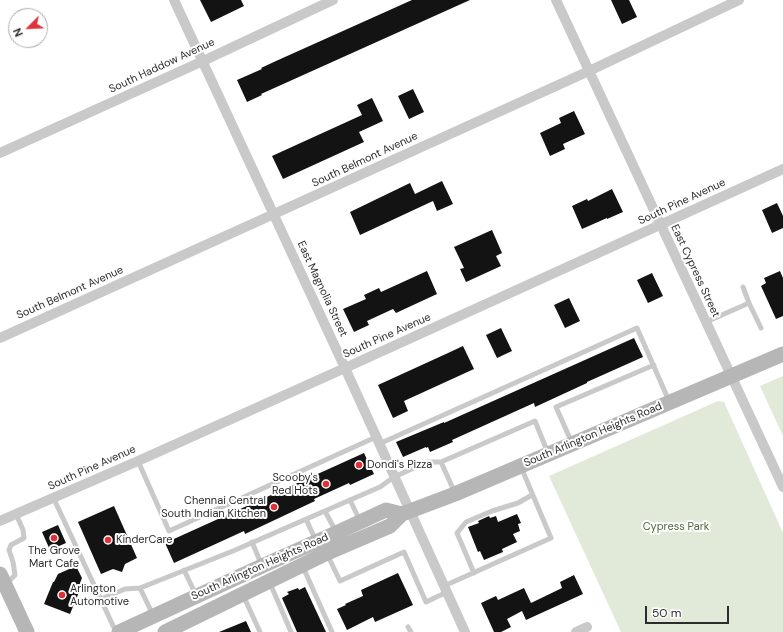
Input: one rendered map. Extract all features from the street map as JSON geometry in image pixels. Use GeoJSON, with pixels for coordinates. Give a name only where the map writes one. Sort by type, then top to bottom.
{"type":"FeatureCollection","features":[{"type":"Feature","properties":{"kind":"main road","name":"South Arlington Heights Road"},"geometry":{"type":"LineString","coordinates":[[165,632],[183,626],[327,553],[390,526],[406,513],[455,494],[783,354]]}},
{"type":"Feature","properties":{"kind":"main road","name":"South Arlington Heights Road"},"geometry":{"type":"LineString","coordinates":[[119,632],[386,510],[406,513]]}},
{"type":"Feature","properties":{"kind":"main road"},"geometry":{"type":"LineString","coordinates":[[3,580],[27,632]]}},
{"type":"Feature","properties":{"kind":"street","name":"East Magnolia Street"},"geometry":{"type":"LineString","coordinates":[[174,0],[378,440],[394,477],[406,513],[465,632]]}},
{"type":"Feature","properties":{"kind":"street","name":"South Haddow Avenue"},"geometry":{"type":"LineString","coordinates":[[0,153],[333,0]]}},
{"type":"Feature","properties":{"kind":"street","name":"East Cypress Street"},"geometry":{"type":"LineString","coordinates":[[556,0],[783,487]]}},
{"type":"Feature","properties":{"kind":"street","name":"South Belmont Avenue"},"geometry":{"type":"LineString","coordinates":[[0,338],[589,71],[739,0]]}},
{"type":"Feature","properties":{"kind":"street","name":"South Pine Avenue"},"geometry":{"type":"LineString","coordinates":[[0,521],[345,368],[783,169]]}},
{"type":"Feature","properties":{"kind":"street"},"geometry":{"type":"LineString","coordinates":[[576,632],[587,627]]}},
{"type":"Feature","properties":{"kind":"lane"},"geometry":{"type":"LineString","coordinates":[[743,287],[761,328]]}},
{"type":"Feature","properties":{"kind":"lane"},"geometry":{"type":"LineString","coordinates":[[706,322],[749,303]]}},
{"type":"Feature","properties":{"kind":"lane"},"geometry":{"type":"LineString","coordinates":[[138,460],[169,531],[637,328],[670,403]]}},
{"type":"Feature","properties":{"kind":"lane"},"geometry":{"type":"LineString","coordinates":[[572,444],[556,408],[654,365]]}},
{"type":"Feature","properties":{"kind":"lane"},"geometry":{"type":"LineString","coordinates":[[101,599],[125,589],[140,588],[184,570],[350,500],[427,462],[441,462],[535,421],[549,454]]}},
{"type":"Feature","properties":{"kind":"lane"},"geometry":{"type":"LineString","coordinates":[[441,462],[455,494]]}},
{"type":"Feature","properties":{"kind":"lane"},"geometry":{"type":"LineString","coordinates":[[327,553],[340,581],[404,552],[426,602],[445,589],[474,573],[551,538],[520,466]]}},
{"type":"Feature","properties":{"kind":"lane"},"geometry":{"type":"LineString","coordinates":[[474,573],[457,533],[466,522],[492,511],[518,504],[532,495]]}},
{"type":"Feature","properties":{"kind":"lane"},"geometry":{"type":"LineString","coordinates":[[53,497],[116,632]]}},
{"type":"Feature","properties":{"kind":"lane"},"geometry":{"type":"LineString","coordinates":[[350,500],[360,522]]}},
{"type":"Feature","properties":{"kind":"lane"},"geometry":{"type":"LineString","coordinates":[[325,511],[336,533]]}},
{"type":"Feature","properties":{"kind":"lane"},"geometry":{"type":"LineString","coordinates":[[3,580],[15,575],[9,550],[11,545],[24,538],[23,530],[16,514]]}},
{"type":"Feature","properties":{"kind":"lane"},"geometry":{"type":"LineString","coordinates":[[306,519],[316,542]]}},
{"type":"Feature","properties":{"kind":"lane"},"geometry":{"type":"LineString","coordinates":[[252,542],[262,566]]}},
{"type":"Feature","properties":{"kind":"lane"},"geometry":{"type":"LineString","coordinates":[[302,566],[332,632]]}},
{"type":"Feature","properties":{"kind":"lane"},"geometry":{"type":"LineString","coordinates":[[184,570],[196,596]]}},
{"type":"Feature","properties":{"kind":"lane"},"geometry":{"type":"LineString","coordinates":[[269,582],[291,632]]}},
{"type":"Feature","properties":{"kind":"lane"},"geometry":{"type":"LineString","coordinates":[[140,588],[153,616]]}},
{"type":"Feature","properties":{"kind":"lane"},"geometry":{"type":"LineString","coordinates":[[243,595],[260,632]]}},
{"type":"Feature","properties":{"kind":"green space"},"geometry":{"type":"Polygon","coordinates":[[[783,376],[783,436],[760,386],[783,376]]]}},
{"type":"Feature","properties":{"kind":"green space","name":"Cypress Park"},"geometry":{"type":"Polygon","coordinates":[[[718,401],[724,402],[783,533],[783,632],[621,632],[549,476],[718,401]]]}},
{"type":"Feature","properties":{"kind":"building"},"geometry":{"type":"Polygon","coordinates":[[[200,0],[241,0],[244,6],[211,22],[200,0]]]}},
{"type":"Feature","properties":{"kind":"building"},"geometry":{"type":"Polygon","coordinates":[[[412,0],[470,0],[261,94],[262,95],[247,102],[237,80],[412,0]]]}},
{"type":"Feature","properties":{"kind":"building"},"geometry":{"type":"Polygon","coordinates":[[[611,0],[629,0],[637,17],[622,24],[611,0]]]}},
{"type":"Feature","properties":{"kind":"building"},"geometry":{"type":"Polygon","coordinates":[[[413,89],[424,112],[409,119],[398,96],[413,89]]]}},
{"type":"Feature","properties":{"kind":"building"},"geometry":{"type":"Polygon","coordinates":[[[372,98],[383,121],[359,132],[364,142],[283,179],[272,156],[362,115],[357,105],[372,98]]]}},
{"type":"Feature","properties":{"kind":"building"},"geometry":{"type":"Polygon","coordinates":[[[574,111],[585,134],[563,144],[565,149],[550,156],[540,133],[561,123],[559,118],[574,111]]]}},
{"type":"Feature","properties":{"kind":"building"},"geometry":{"type":"Polygon","coordinates":[[[442,181],[453,204],[437,211],[433,201],[360,235],[350,212],[410,183],[415,194],[442,181]]]}},
{"type":"Feature","properties":{"kind":"building"},"geometry":{"type":"Polygon","coordinates":[[[612,189],[623,212],[582,229],[572,206],[587,199],[588,201],[612,189]]]}},
{"type":"Feature","properties":{"kind":"building"},"geometry":{"type":"Polygon","coordinates":[[[777,203],[783,216],[783,228],[772,233],[762,210],[777,203]]]}},
{"type":"Feature","properties":{"kind":"building"},"geometry":{"type":"Polygon","coordinates":[[[492,230],[502,253],[496,256],[501,266],[466,282],[460,269],[464,268],[454,247],[492,230]]]}},
{"type":"Feature","properties":{"kind":"building"},"geometry":{"type":"Polygon","coordinates":[[[427,271],[437,294],[396,313],[393,309],[367,321],[369,325],[354,332],[343,309],[366,299],[364,295],[379,288],[381,292],[427,271]]]}},
{"type":"Feature","properties":{"kind":"building"},"geometry":{"type":"Polygon","coordinates":[[[780,271],[783,278],[783,316],[776,319],[761,286],[766,283],[764,278],[780,271]]]}},
{"type":"Feature","properties":{"kind":"building"},"geometry":{"type":"Polygon","coordinates":[[[652,273],[663,296],[648,303],[637,280],[652,273]]]}},
{"type":"Feature","properties":{"kind":"building"},"geometry":{"type":"Polygon","coordinates":[[[569,298],[580,321],[565,328],[554,305],[569,298]]]}},
{"type":"Feature","properties":{"kind":"building"},"geometry":{"type":"Polygon","coordinates":[[[501,328],[512,351],[497,358],[486,335],[501,328]]]}},
{"type":"Feature","properties":{"kind":"building"},"geometry":{"type":"Polygon","coordinates":[[[634,338],[643,357],[535,407],[534,403],[452,440],[453,442],[430,452],[428,447],[426,447],[403,457],[396,442],[444,423],[634,338]]]}},
{"type":"Feature","properties":{"kind":"building"},"geometry":{"type":"Polygon","coordinates":[[[463,346],[474,369],[404,401],[408,411],[393,418],[378,385],[463,346]]]}},
{"type":"Feature","properties":{"kind":"building"},"geometry":{"type":"Polygon","coordinates":[[[364,453],[374,474],[350,485],[349,483],[314,499],[315,501],[245,534],[244,531],[174,563],[165,543],[364,453]]]}},
{"type":"Feature","properties":{"kind":"building","name":"KinderCare"},"geometry":{"type":"Polygon","coordinates":[[[114,506],[137,558],[125,564],[122,572],[113,569],[101,574],[78,522],[114,506]]]}},
{"type":"Feature","properties":{"kind":"building"},"geometry":{"type":"Polygon","coordinates":[[[517,514],[521,523],[518,524],[520,531],[513,534],[517,542],[502,549],[503,552],[484,560],[480,551],[478,552],[468,527],[479,523],[478,521],[489,516],[490,518],[496,516],[498,522],[517,514]]]}},
{"type":"Feature","properties":{"kind":"building"},"geometry":{"type":"Polygon","coordinates":[[[58,525],[66,543],[50,550],[42,532],[58,525]]]}},
{"type":"Feature","properties":{"kind":"building"},"geometry":{"type":"Polygon","coordinates":[[[76,566],[82,578],[77,591],[79,592],[70,614],[44,604],[58,574],[76,566]]]}},
{"type":"Feature","properties":{"kind":"building"},"geometry":{"type":"Polygon","coordinates":[[[398,573],[413,605],[375,622],[373,617],[347,630],[337,609],[363,596],[361,590],[398,573]]]}},
{"type":"Feature","properties":{"kind":"building"},"geometry":{"type":"Polygon","coordinates":[[[574,575],[583,594],[526,620],[522,611],[507,619],[511,627],[501,632],[494,632],[481,603],[496,596],[498,600],[524,588],[531,603],[562,588],[560,582],[574,575]]]}},
{"type":"Feature","properties":{"kind":"building"},"geometry":{"type":"Polygon","coordinates":[[[305,587],[326,632],[297,632],[282,598],[289,594],[287,592],[298,588],[299,590],[305,587]]]}},
{"type":"Feature","properties":{"kind":"building"},"geometry":{"type":"Polygon","coordinates":[[[246,621],[251,632],[219,632],[246,621]]]}},
{"type":"Feature","properties":{"kind":"place","name":"Dondi's Pizza"},"geometry":{"type":"Point","coordinates":[359,465]}},
{"type":"Feature","properties":{"kind":"place","name":"Scooby's Red Hots"},"geometry":{"type":"Point","coordinates":[326,484]}},
{"type":"Feature","properties":{"kind":"place","name":"Chennai Central South Indian Kitchen"},"geometry":{"type":"Point","coordinates":[274,507]}},
{"type":"Feature","properties":{"kind":"place","name":"The Grove Mart Cafe"},"geometry":{"type":"Point","coordinates":[54,538]}},
{"type":"Feature","properties":{"kind":"place","name":"KinderCare"},"geometry":{"type":"Point","coordinates":[108,540]}},
{"type":"Feature","properties":{"kind":"place","name":"Arlington Automotive"},"geometry":{"type":"Point","coordinates":[62,595]}}]}
